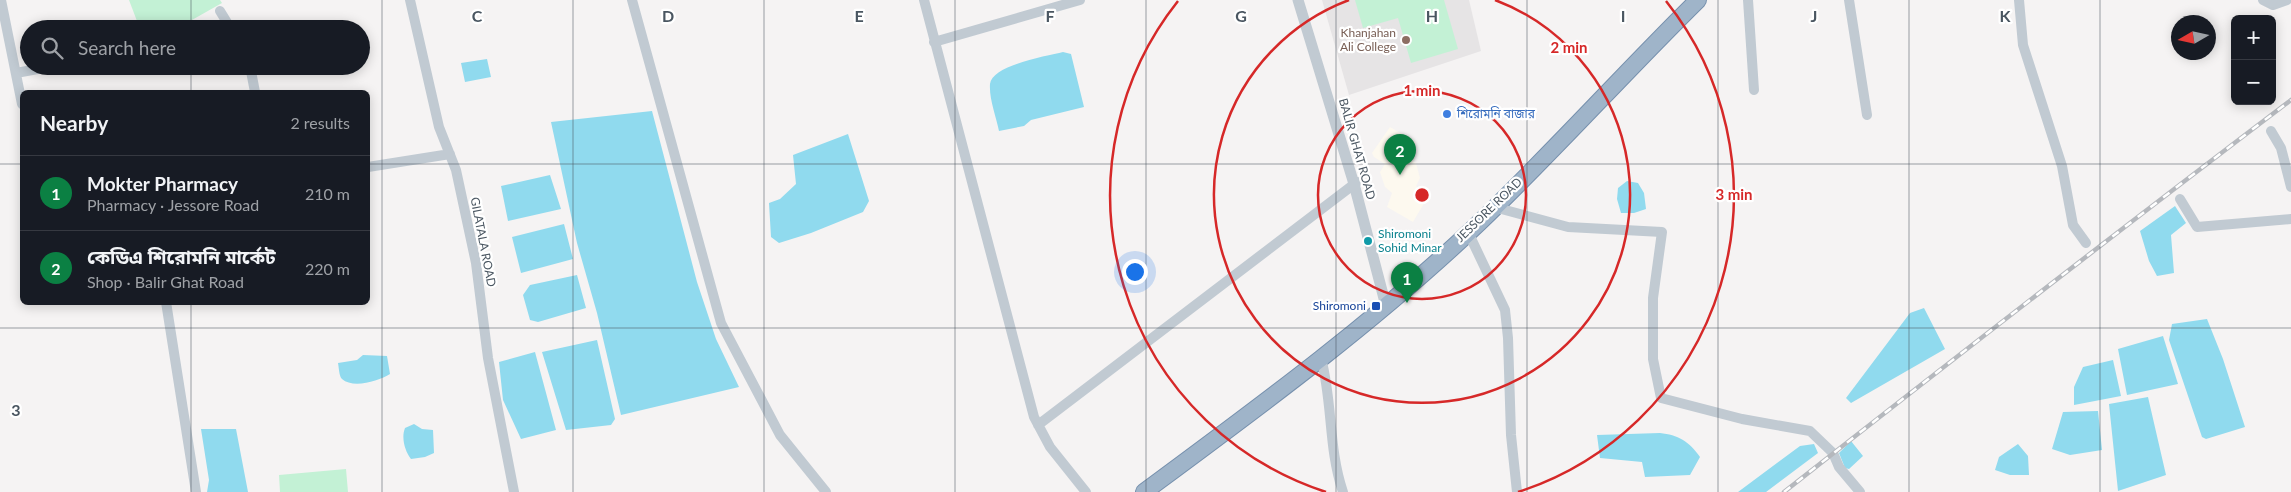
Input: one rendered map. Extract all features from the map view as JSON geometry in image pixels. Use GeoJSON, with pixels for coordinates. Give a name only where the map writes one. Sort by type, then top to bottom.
{"type":"FeatureCollection","features":[{"type":"Feature","properties":{"kind":"highway","name":"JESSORE ROAD"},"geometry":{"type":"LineString","coordinates":[[1144,492],[1388,305],[1494,207],[1698,0]]}},
{"type":"Feature","properties":{"kind":"street","name":"GILATALA ROAD"},"geometry":{"type":"LineString","coordinates":[[410,0],[439,127],[456,170],[476,263],[488,358],[514,492]]}},
{"type":"Feature","properties":{"kind":"street"},"geometry":{"type":"LineString","coordinates":[[632,0],[721,323],[780,434],[826,492]]}},
{"type":"Feature","properties":{"kind":"street"},"geometry":{"type":"LineString","coordinates":[[924,0],[1017,360],[1034,417],[1050,447],[1086,492]]}},
{"type":"Feature","properties":{"kind":"street"},"geometry":{"type":"LineString","coordinates":[[934,42],[1080,0]]}},
{"type":"Feature","properties":{"kind":"street","name":"BALIR GHAT ROAD"},"geometry":{"type":"LineString","coordinates":[[1300,0],[1355,183],[1388,305]]}},
{"type":"Feature","properties":{"kind":"street"},"geometry":{"type":"LineString","coordinates":[[1748,0],[1754,90]]}},
{"type":"Feature","properties":{"kind":"street"},"geometry":{"type":"LineString","coordinates":[[1849,0],[1867,115]]}},
{"type":"Feature","properties":{"kind":"street"},"geometry":{"type":"LineString","coordinates":[[2019,0],[2024,45],[2062,166],[2073,225],[2086,243]]}},
{"type":"Feature","properties":{"kind":"street"},"geometry":{"type":"LineString","coordinates":[[2263,0],[2273,5],[2287,0]]}},
{"type":"Feature","properties":{"kind":"street"},"geometry":{"type":"LineString","coordinates":[[1,4],[20,93]]}},
{"type":"Feature","properties":{"kind":"street"},"geometry":{"type":"LineString","coordinates":[[220,11],[226,20]]}},
{"type":"Feature","properties":{"kind":"street"},"geometry":{"type":"LineString","coordinates":[[16,72],[20,71]]}},
{"type":"Feature","properties":{"kind":"street"},"geometry":{"type":"LineString","coordinates":[[251,75],[254,90]]}},
{"type":"Feature","properties":{"kind":"street"},"geometry":{"type":"LineString","coordinates":[[2271,131],[2281,148],[2291,187]]}},
{"type":"Feature","properties":{"kind":"street"},"geometry":{"type":"LineString","coordinates":[[370,167],[450,154]]}},
{"type":"Feature","properties":{"kind":"street"},"geometry":{"type":"LineString","coordinates":[[1038,425],[1355,183]]}},
{"type":"Feature","properties":{"kind":"street"},"geometry":{"type":"LineString","coordinates":[[2180,199],[2197,227],[2291,219]]}},
{"type":"Feature","properties":{"kind":"street"},"geometry":{"type":"LineString","coordinates":[[1494,207],[1568,227],[1662,232],[1652,298],[1653,359],[1661,398],[1742,419],[1810,431],[1833,453],[1839,467],[1860,492]]}},
{"type":"Feature","properties":{"kind":"street"},"geometry":{"type":"LineString","coordinates":[[1468,232],[1505,310],[1508,338],[1511,435],[1518,492]]}},
{"type":"Feature","properties":{"kind":"street"},"geometry":{"type":"LineString","coordinates":[[166,305],[196,492]]}},
{"type":"Feature","properties":{"kind":"street"},"geometry":{"type":"LineString","coordinates":[[1321,358],[1329,395],[1332,450],[1343,492]]}},
{"type":"Feature","properties":{"kind":"shaded area","name":"Khanjahan Ali College"},"geometry":{"type":"Polygon","coordinates":[[[1322,0],[1469,0],[1481,51],[1349,95],[1322,0]]]}},
{"type":"Feature","properties":{"kind":"shaded area"},"geometry":{"type":"Polygon","coordinates":[[[1390,127],[1416,142],[1408,158],[1416,163],[1420,178],[1416,186],[1429,195],[1413,222],[1387,207],[1392,193],[1385,187],[1380,172],[1385,164],[1374,157],[1372,153],[1390,127]]]}},
{"type":"Feature","properties":{"kind":"green space"},"geometry":{"type":"Polygon","coordinates":[[[129,0],[220,0],[222,3],[192,20],[137,20],[129,0]]]}},
{"type":"Feature","properties":{"kind":"green space"},"geometry":{"type":"Polygon","coordinates":[[[1355,0],[1444,0],[1458,49],[1411,63],[1398,18],[1363,28],[1355,0]]]}},
{"type":"Feature","properties":{"kind":"green space"},"geometry":{"type":"Polygon","coordinates":[[[346,469],[348,492],[280,492],[279,475],[346,469]]]}},
{"type":"Feature","properties":{"kind":"water"},"geometry":{"type":"Polygon","coordinates":[[[1063,52],[1071,54],[1084,107],[1031,120],[1024,126],[999,131],[991,96],[990,84],[993,77],[1021,62],[1063,52]]]}},
{"type":"Feature","properties":{"kind":"water"},"geometry":{"type":"Polygon","coordinates":[[[487,59],[491,77],[465,82],[461,63],[487,59]]]}},
{"type":"Feature","properties":{"kind":"water"},"geometry":{"type":"Polygon","coordinates":[[[652,111],[697,282],[716,339],[739,387],[621,415],[597,313],[577,243],[551,122],[652,111]]]}},
{"type":"Feature","properties":{"kind":"water"},"geometry":{"type":"Polygon","coordinates":[[[848,134],[869,201],[863,212],[811,233],[779,243],[771,237],[769,203],[780,199],[796,184],[793,155],[848,134]]]}},
{"type":"Feature","properties":{"kind":"water"},"geometry":{"type":"Polygon","coordinates":[[[550,175],[561,209],[508,221],[501,186],[550,175]]]}},
{"type":"Feature","properties":{"kind":"water"},"geometry":{"type":"Polygon","coordinates":[[[1627,181],[1638,183],[1644,193],[1646,209],[1634,213],[1621,213],[1617,199],[1618,188],[1627,181]]]}},
{"type":"Feature","properties":{"kind":"water"},"geometry":{"type":"Polygon","coordinates":[[[2175,206],[2186,223],[2171,235],[2174,273],[2157,276],[2149,261],[2140,231],[2175,206]]]}},
{"type":"Feature","properties":{"kind":"water"},"geometry":{"type":"Polygon","coordinates":[[[564,224],[573,259],[521,273],[512,237],[564,224]]]}},
{"type":"Feature","properties":{"kind":"water"},"geometry":{"type":"Polygon","coordinates":[[[577,275],[586,308],[538,322],[530,320],[523,295],[530,285],[577,275]]]}},
{"type":"Feature","properties":{"kind":"water"},"geometry":{"type":"Polygon","coordinates":[[[1924,308],[1945,349],[1851,403],[1846,398],[1910,313],[1924,308]]]}},
{"type":"Feature","properties":{"kind":"water"},"geometry":{"type":"Polygon","coordinates":[[[2207,319],[2223,359],[2245,427],[2206,439],[2202,437],[2169,340],[2172,324],[2207,319]]]}},
{"type":"Feature","properties":{"kind":"water"},"geometry":{"type":"Polygon","coordinates":[[[2163,336],[2178,384],[2127,395],[2118,349],[2163,336]]]}},
{"type":"Feature","properties":{"kind":"water"},"geometry":{"type":"Polygon","coordinates":[[[597,340],[615,419],[611,425],[566,430],[542,352],[597,340]]]}},
{"type":"Feature","properties":{"kind":"water"},"geometry":{"type":"Polygon","coordinates":[[[535,352],[556,430],[521,439],[503,400],[499,362],[535,352]]]}},
{"type":"Feature","properties":{"kind":"water"},"geometry":{"type":"Polygon","coordinates":[[[363,355],[387,356],[390,374],[359,384],[342,379],[338,363],[357,360],[363,355]]]}},
{"type":"Feature","properties":{"kind":"water"},"geometry":{"type":"Polygon","coordinates":[[[2113,360],[2121,396],[2074,405],[2074,387],[2083,367],[2113,360]]]}},
{"type":"Feature","properties":{"kind":"water"},"geometry":{"type":"Polygon","coordinates":[[[2148,397],[2166,475],[2118,491],[2109,404],[2148,397]]]}},
{"type":"Feature","properties":{"kind":"water"},"geometry":{"type":"Polygon","coordinates":[[[2098,411],[2102,450],[2070,455],[2052,449],[2063,412],[2098,411]]]}},
{"type":"Feature","properties":{"kind":"water"},"geometry":{"type":"Polygon","coordinates":[[[414,424],[422,429],[433,430],[434,453],[425,457],[411,459],[405,448],[403,436],[405,428],[414,424]]]}},
{"type":"Feature","properties":{"kind":"water"},"geometry":{"type":"Polygon","coordinates":[[[201,429],[236,429],[248,492],[207,492],[209,480],[201,429]]]}},
{"type":"Feature","properties":{"kind":"water"},"geometry":{"type":"Polygon","coordinates":[[[1660,433],[1672,435],[1683,440],[1700,457],[1690,475],[1645,477],[1642,462],[1600,458],[1597,435],[1660,433]]]}},
{"type":"Feature","properties":{"kind":"water"},"geometry":{"type":"Polygon","coordinates":[[[1851,441],[1863,456],[1849,469],[1845,468],[1839,453],[1851,441]]]}},
{"type":"Feature","properties":{"kind":"water"},"geometry":{"type":"Polygon","coordinates":[[[1814,444],[1818,453],[1766,492],[1738,492],[1800,446],[1814,444]]]}},
{"type":"Feature","properties":{"kind":"water"},"geometry":{"type":"Polygon","coordinates":[[[2018,444],[2028,456],[2029,475],[2010,475],[1995,470],[1999,457],[2018,444]]]}},
{"type":"Feature","properties":{"kind":"railway"},"geometry":{"type":"LineString","coordinates":[[1784,492],[2291,100]]}},
{"type":"Feature","properties":{"kind":"place","name":"Khanjahan Ali College"},"geometry":{"type":"Point","coordinates":[1406,40]}},
{"type":"Feature","properties":{"kind":"place","name":"শিরোমনি বাজার"},"geometry":{"type":"Point","coordinates":[1447,114]}},
{"type":"Feature","properties":{"kind":"place","name":"কেডিএ শিরোমনি মার্কেট"},"geometry":{"type":"Point","coordinates":[1400,175]}},
{"type":"Feature","properties":{"kind":"place","name":"Shiromoni Sohid Minar"},"geometry":{"type":"Point","coordinates":[1368,241]}},
{"type":"Feature","properties":{"kind":"place","name":"Mokter Pharmacy"},"geometry":{"type":"Point","coordinates":[1407,303]}},
{"type":"Feature","properties":{"kind":"place","name":"Shiromoni"},"geometry":{"type":"Point","coordinates":[1376,306]}}]}
